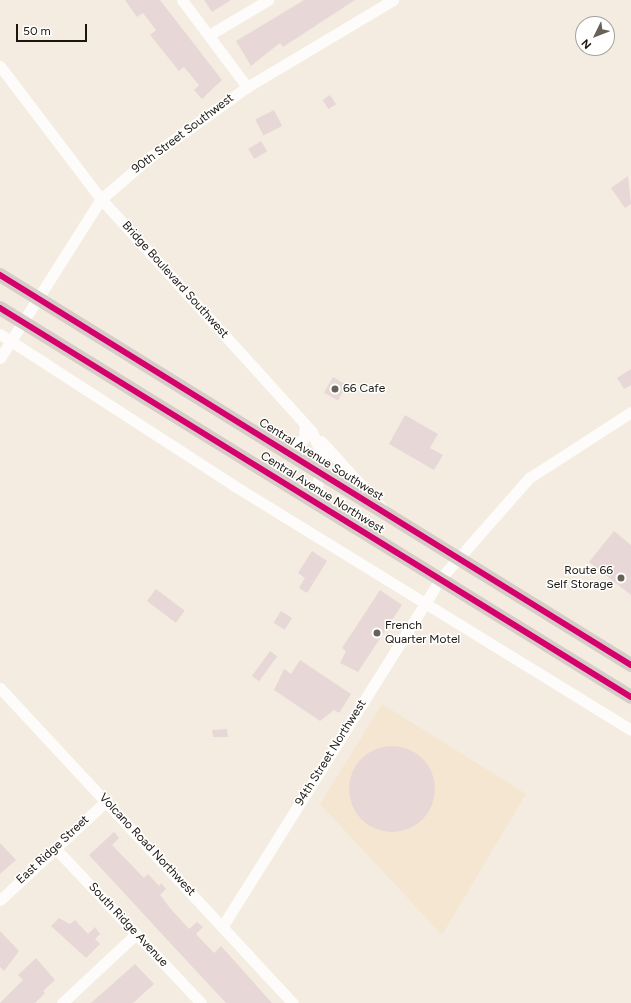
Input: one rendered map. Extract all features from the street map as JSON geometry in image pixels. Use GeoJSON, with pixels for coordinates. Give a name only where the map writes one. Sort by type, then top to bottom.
{"type":"FeatureCollection","features":[{"type":"Feature","properties":{"kind":"main road","name":"Central Avenue Southwest"},"geometry":{"type":"LineString","coordinates":[[0,274],[631,665]]}},
{"type":"Feature","properties":{"kind":"main road","name":"Central Avenue Northwest"},"geometry":{"type":"LineString","coordinates":[[0,308],[314,500],[631,697]]}},
{"type":"Feature","properties":{"kind":"street"},"geometry":{"type":"LineString","coordinates":[[182,0],[247,87]]}},
{"type":"Feature","properties":{"kind":"street"},"geometry":{"type":"LineString","coordinates":[[209,35],[268,0]]}},
{"type":"Feature","properties":{"kind":"street","name":"90th Street Southwest"},"geometry":{"type":"LineString","coordinates":[[0,358],[39,299],[101,199],[150,157],[247,87],[393,0]]}},
{"type":"Feature","properties":{"kind":"street","name":"Bridge Boulevard Southwest"},"geometry":{"type":"LineString","coordinates":[[0,66],[101,199],[308,428],[322,452],[322,474],[314,500]]}},
{"type":"Feature","properties":{"kind":"street"},"geometry":{"type":"LineString","coordinates":[[0,334],[227,481],[427,602],[631,730]]}},
{"type":"Feature","properties":{"kind":"street","name":"94th Street Northwest"},"geometry":{"type":"LineString","coordinates":[[222,927],[440,579],[461,560],[529,478],[631,412]]}},
{"type":"Feature","properties":{"kind":"street"},"geometry":{"type":"LineString","coordinates":[[290,454],[304,438],[308,428],[390,516]]}},
{"type":"Feature","properties":{"kind":"street","name":"Volcano Road Northwest"},"geometry":{"type":"LineString","coordinates":[[0,688],[293,1003]]}},
{"type":"Feature","properties":{"kind":"street","name":"East Ridge Street"},"geometry":{"type":"LineString","coordinates":[[0,900],[106,801]]}},
{"type":"Feature","properties":{"kind":"street","name":"South Ridge Avenue"},"geometry":{"type":"LineString","coordinates":[[55,848],[201,1003]]}},
{"type":"Feature","properties":{"kind":"street"},"geometry":{"type":"LineString","coordinates":[[62,1003],[136,934]]}},
{"type":"Feature","properties":{"kind":"shaded area"},"geometry":{"type":"Polygon","coordinates":[[[382,704],[526,794],[442,935],[320,804],[382,704]]]}},
{"type":"Feature","properties":{"kind":"building"},"geometry":{"type":"Polygon","coordinates":[[[125,0],[160,0],[222,80],[202,99],[194,90],[199,85],[184,67],[179,71],[150,35],[156,30],[143,13],[137,17],[125,0]]]}},
{"type":"Feature","properties":{"kind":"building"},"geometry":{"type":"Polygon","coordinates":[[[204,0],[231,0],[212,12],[204,0]]]}},
{"type":"Feature","properties":{"kind":"building"},"geometry":{"type":"Polygon","coordinates":[[[304,0],[355,0],[283,47],[280,43],[251,66],[236,41],[304,0]]]}},
{"type":"Feature","properties":{"kind":"building"},"geometry":{"type":"Polygon","coordinates":[[[330,95],[336,104],[329,109],[323,100],[330,95]]]}},
{"type":"Feature","properties":{"kind":"building"},"geometry":{"type":"Polygon","coordinates":[[[274,110],[282,126],[263,136],[255,120],[274,110]]]}},
{"type":"Feature","properties":{"kind":"building"},"geometry":{"type":"Polygon","coordinates":[[[261,141],[267,151],[254,159],[248,149],[261,141]]]}},
{"type":"Feature","properties":{"kind":"building"},"geometry":{"type":"Polygon","coordinates":[[[628,176],[631,204],[625,208],[611,188],[628,176]]]}},
{"type":"Feature","properties":{"kind":"building"},"geometry":{"type":"Polygon","coordinates":[[[631,369],[631,385],[624,389],[617,378],[631,369]]]}},
{"type":"Feature","properties":{"kind":"building","name":"66 Cafe"},"geometry":{"type":"Polygon","coordinates":[[[333,377],[347,385],[338,401],[324,393],[333,377]]]}},
{"type":"Feature","properties":{"kind":"building"},"geometry":{"type":"Polygon","coordinates":[[[405,415],[438,434],[430,448],[443,455],[434,470],[389,444],[405,415]]]}},
{"type":"Feature","properties":{"kind":"building","name":"Route 66 Self Storage"},"geometry":{"type":"Polygon","coordinates":[[[614,531],[631,545],[631,595],[589,562],[614,531]]]}},
{"type":"Feature","properties":{"kind":"building"},"geometry":{"type":"Polygon","coordinates":[[[312,551],[327,561],[307,593],[299,588],[305,578],[298,573],[312,551]]]}},
{"type":"Feature","properties":{"kind":"building"},"geometry":{"type":"Polygon","coordinates":[[[156,589],[185,611],[176,623],[147,601],[156,589]]]}},
{"type":"Feature","properties":{"kind":"building","name":"French Quarter Motel"},"geometry":{"type":"Polygon","coordinates":[[[380,590],[402,605],[358,672],[340,663],[346,651],[342,648],[380,590]]]}},
{"type":"Feature","properties":{"kind":"building"},"geometry":{"type":"Polygon","coordinates":[[[281,611],[292,618],[285,630],[274,623],[281,611]]]}},
{"type":"Feature","properties":{"kind":"building"},"geometry":{"type":"Polygon","coordinates":[[[270,651],[277,656],[259,681],[252,676],[270,651]]]}},
{"type":"Feature","properties":{"kind":"building"},"geometry":{"type":"Polygon","coordinates":[[[300,660],[351,694],[339,713],[334,710],[320,721],[274,690],[284,669],[291,674],[300,660]]]}},
{"type":"Feature","properties":{"kind":"building"},"geometry":{"type":"Polygon","coordinates":[[[227,729],[228,737],[213,737],[212,730],[227,729]]]}},
{"type":"Feature","properties":{"kind":"building"},"geometry":{"type":"Polygon","coordinates":[[[392,746],[400,747],[416,753],[428,765],[434,781],[434,797],[428,813],[416,825],[400,831],[392,832],[384,831],[368,825],[356,813],[350,797],[349,789],[350,781],[356,765],[368,753],[384,747],[392,746]]]}},
{"type":"Feature","properties":{"kind":"building"},"geometry":{"type":"Polygon","coordinates":[[[114,832],[119,838],[112,845],[144,878],[148,874],[159,886],[161,883],[166,889],[160,895],[189,929],[197,922],[203,927],[196,934],[214,953],[221,946],[272,1003],[226,1003],[160,932],[89,855],[114,832]]]}},
{"type":"Feature","properties":{"kind":"building"},"geometry":{"type":"Polygon","coordinates":[[[0,843],[16,860],[0,874],[0,843]]]}},
{"type":"Feature","properties":{"kind":"building"},"geometry":{"type":"Polygon","coordinates":[[[59,918],[70,924],[75,920],[88,934],[95,927],[100,934],[95,939],[100,944],[86,958],[51,926],[59,918]]]}},
{"type":"Feature","properties":{"kind":"building"},"geometry":{"type":"Polygon","coordinates":[[[0,931],[19,951],[4,971],[0,967],[0,931]]]}},
{"type":"Feature","properties":{"kind":"building"},"geometry":{"type":"Polygon","coordinates":[[[36,958],[55,980],[43,991],[45,993],[35,1003],[0,1003],[23,980],[18,975],[36,958]]]}},
{"type":"Feature","properties":{"kind":"building"},"geometry":{"type":"Polygon","coordinates":[[[135,964],[154,984],[133,1003],[91,1003],[135,964]]]}},
{"type":"Feature","properties":{"kind":"cycle path"},"geometry":{"type":"LineString","coordinates":[[0,275],[631,665]]}},
{"type":"Feature","properties":{"kind":"cycle path"},"geometry":{"type":"LineString","coordinates":[[0,308],[631,697]]}},
{"type":"Feature","properties":{"kind":"place","name":"66 Cafe"},"geometry":{"type":"Point","coordinates":[335,389]}},
{"type":"Feature","properties":{"kind":"place","name":"Route 66 Self Storage"},"geometry":{"type":"Point","coordinates":[621,578]}},
{"type":"Feature","properties":{"kind":"place","name":"French Quarter Motel"},"geometry":{"type":"Point","coordinates":[377,633]}}]}
